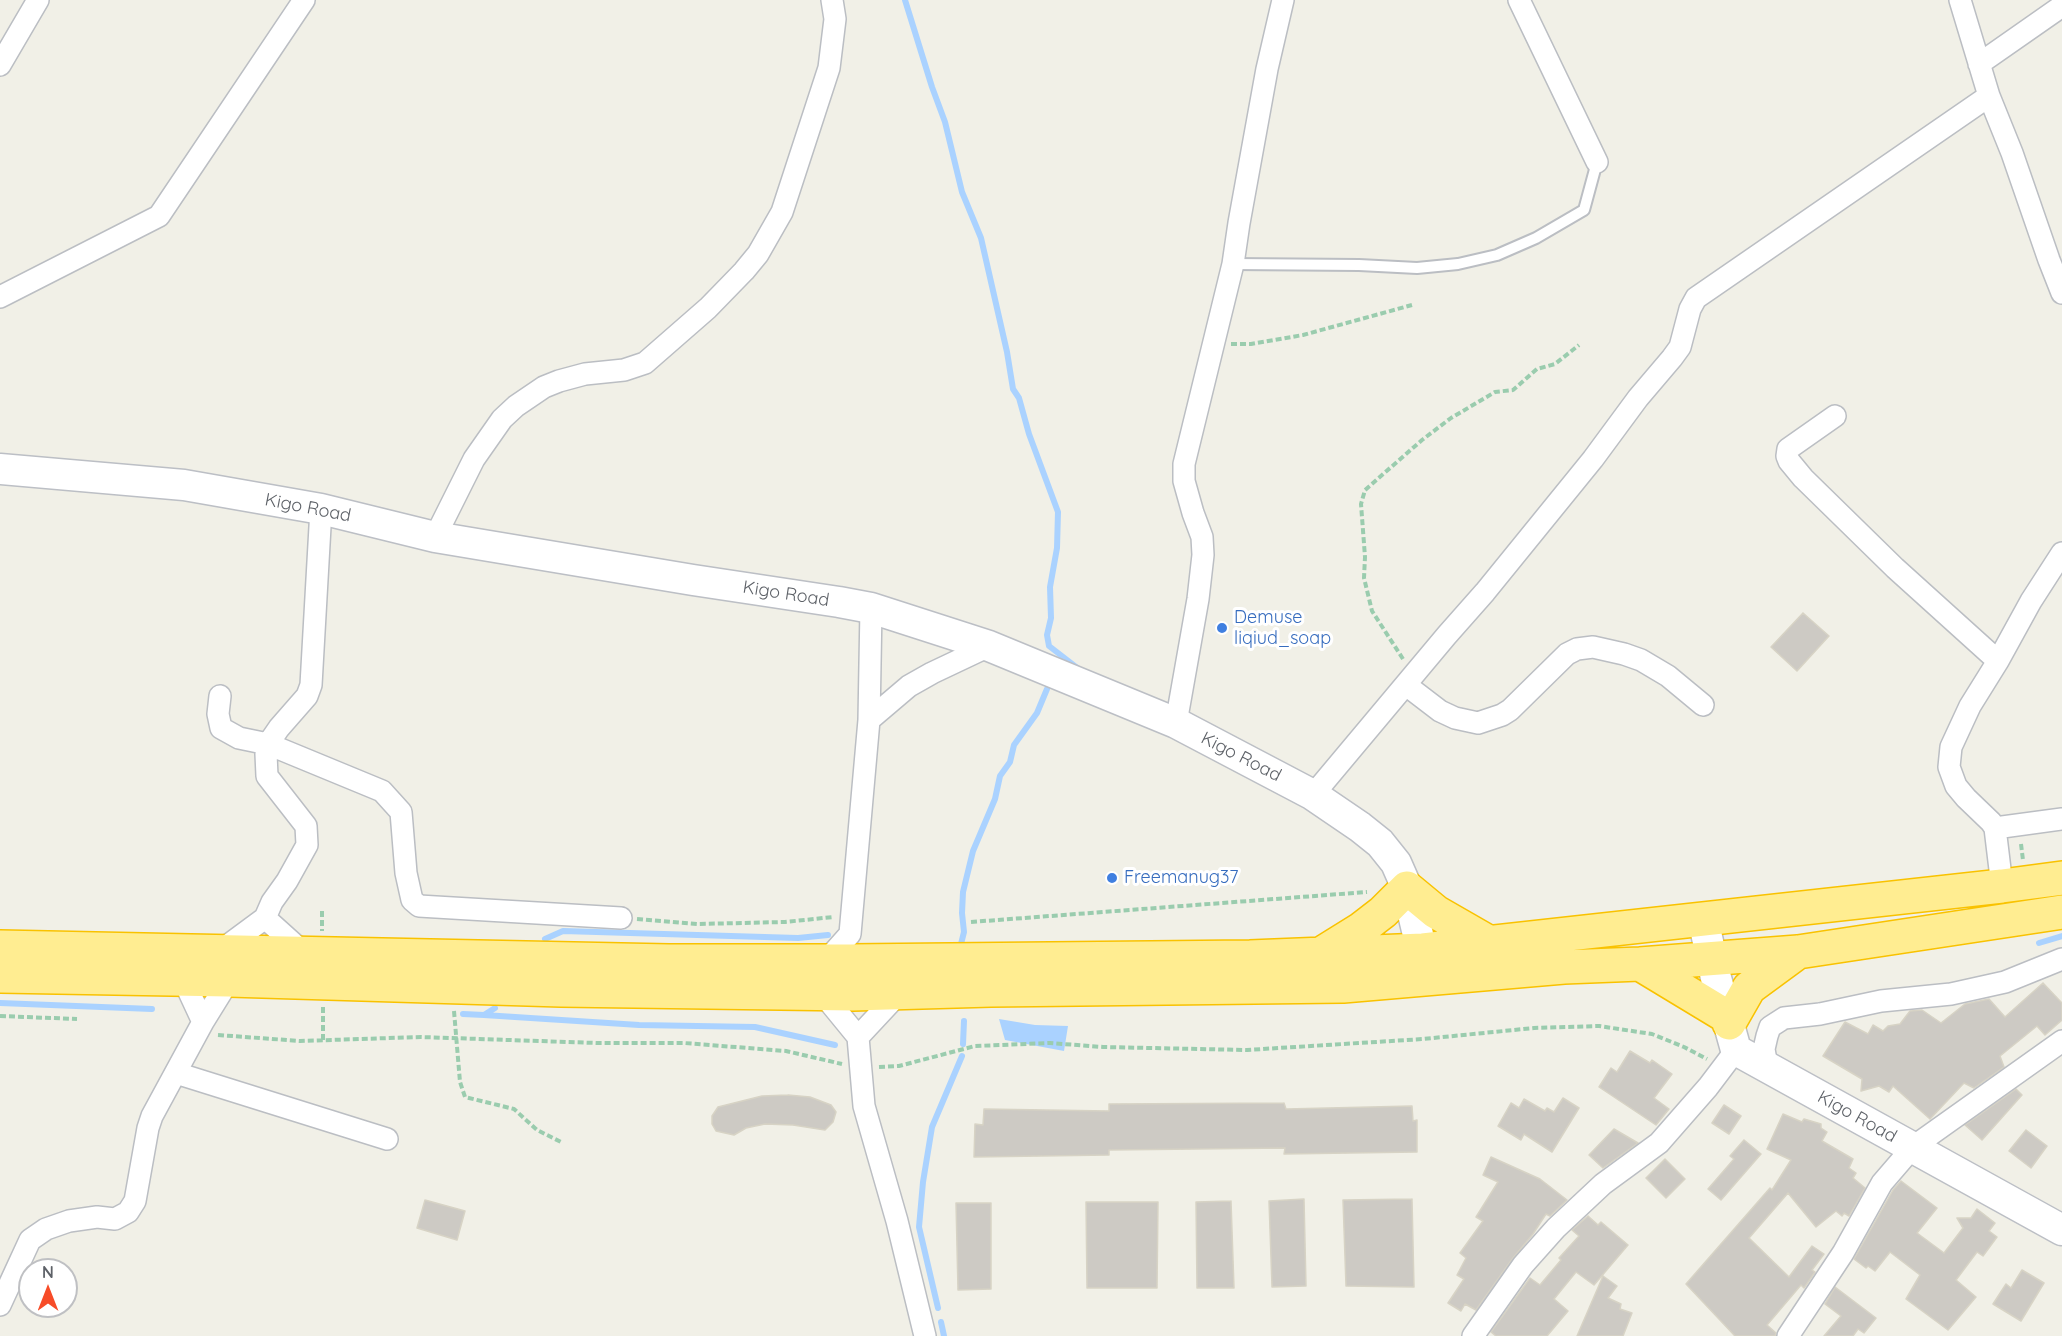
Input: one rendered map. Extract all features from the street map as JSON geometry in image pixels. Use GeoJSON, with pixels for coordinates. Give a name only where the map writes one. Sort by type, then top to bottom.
{"type":"FeatureCollection","features":[{"type":"Feature","properties":{"kind":"highway"},"geometry":{"type":"LineString","coordinates":[[0,976],[183,979],[224,966],[305,954],[669,961],[824,977],[900,992],[1342,986],[1426,964],[1490,943],[2062,878]]}},
{"type":"Feature","properties":{"kind":"highway"},"geometry":{"type":"LineString","coordinates":[[1321,954],[1376,918],[1407,888],[1436,912],[1490,943]]}},
{"type":"Feature","properties":{"kind":"highway"},"geometry":{"type":"LineString","coordinates":[[0,947],[453,986],[824,977],[871,961],[1250,957],[1321,954],[1426,964],[1564,967],[1640,964],[1798,952],[2062,912]]}},
{"type":"Feature","properties":{"kind":"highway"},"geometry":{"type":"LineString","coordinates":[[1640,964],[1728,1039],[1749,988],[1798,952]]}},
{"type":"Feature","properties":{"kind":"street"},"geometry":{"type":"LineString","coordinates":[[0,65],[38,0]]}},
{"type":"Feature","properties":{"kind":"street"},"geometry":{"type":"LineString","coordinates":[[0,297],[159,216],[304,0]]}},
{"type":"Feature","properties":{"kind":"street"},"geometry":{"type":"LineString","coordinates":[[435,537],[474,459],[502,419],[516,406],[544,387],[559,381],[585,374],[624,370],[645,363],[708,308],[758,254],[782,212],[829,68],[835,19],[832,0]]}},
{"type":"Feature","properties":{"kind":"street"},"geometry":{"type":"LineString","coordinates":[[1176,723],[1198,599],[1203,555],[1202,537],[1184,481],[1184,464],[1233,264],[1267,69],[1283,0]]}},
{"type":"Feature","properties":{"kind":"street"},"geometry":{"type":"LineString","coordinates":[[1518,0],[1597,162]]}},
{"type":"Feature","properties":{"kind":"street"},"geometry":{"type":"LineString","coordinates":[[1960,0],[1989,96],[2062,293]]}},
{"type":"Feature","properties":{"kind":"street"},"geometry":{"type":"LineString","coordinates":[[1979,64],[2062,6]]}},
{"type":"Feature","properties":{"kind":"street"},"geometry":{"type":"LineString","coordinates":[[1313,795],[1485,592],[1672,358],[1680,347],[1690,309],[1696,298],[1989,96]]}},
{"type":"Feature","properties":{"kind":"street"},"geometry":{"type":"LineString","coordinates":[[1834,416],[1788,449],[1789,460],[1803,478],[1895,568],[1998,661]]}},
{"type":"Feature","properties":{"kind":"street","name":"Kigo Road"},"geometry":{"type":"LineString","coordinates":[[0,469],[184,485],[321,509],[435,537],[871,608],[989,646],[1176,723],[1313,795],[1380,843],[1396,862],[1407,888],[1426,964]]}},
{"type":"Feature","properties":{"kind":"street"},"geometry":{"type":"LineString","coordinates":[[0,1302],[30,1240],[46,1229],[69,1221],[97,1217],[115,1219],[128,1212],[135,1201],[152,1116],[200,1029],[224,966],[265,918],[272,902],[303,853],[308,835],[306,826],[301,816],[267,776],[266,754],[268,744],[307,696],[311,685],[321,509]]}},
{"type":"Feature","properties":{"kind":"street"},"geometry":{"type":"LineString","coordinates":[[2002,886],[1995,828],[1966,798],[1950,775],[1951,747],[1970,705],[2062,553]]}},
{"type":"Feature","properties":{"kind":"street"},"geometry":{"type":"LineString","coordinates":[[871,608],[869,720],[851,924],[824,977],[858,1037],[864,1106],[897,1221],[925,1336]]}},
{"type":"Feature","properties":{"kind":"street"},"geometry":{"type":"LineString","coordinates":[[869,720],[909,686],[989,646]]}},
{"type":"Feature","properties":{"kind":"street"},"geometry":{"type":"LineString","coordinates":[[1411,679],[1440,711],[1455,718],[1478,723],[1510,710],[1567,654],[1577,649],[1593,647],[1641,660],[1668,676],[1703,705]]}},
{"type":"Feature","properties":{"kind":"street"},"geometry":{"type":"LineString","coordinates":[[220,696],[218,714],[221,728],[239,738],[268,744],[382,791],[401,812],[406,873],[412,900],[419,906],[621,918]]}},
{"type":"Feature","properties":{"kind":"street"},"geometry":{"type":"LineString","coordinates":[[1995,828],[2062,819]]}},
{"type":"Feature","properties":{"kind":"street"},"geometry":{"type":"LineString","coordinates":[[265,918],[305,954]]}},
{"type":"Feature","properties":{"kind":"street"},"geometry":{"type":"LineString","coordinates":[[1703,919],[1728,1039]]}},
{"type":"Feature","properties":{"kind":"street"},"geometry":{"type":"LineString","coordinates":[[851,924],[871,961]]}},
{"type":"Feature","properties":{"kind":"street"},"geometry":{"type":"LineString","coordinates":[[1473,1336],[1517,1272],[1556,1227],[1603,1184],[1659,1143],[1681,1120],[1728,1039],[1784,1018],[1820,1014],[1881,1001],[1951,994],[2005,982],[2062,959]]}},
{"type":"Feature","properties":{"kind":"street"},"geometry":{"type":"LineString","coordinates":[[183,979],[200,1029]]}},
{"type":"Feature","properties":{"kind":"street"},"geometry":{"type":"LineString","coordinates":[[858,1037],[900,992]]}},
{"type":"Feature","properties":{"kind":"street"},"geometry":{"type":"LineString","coordinates":[[1767,1067],[1764,1049],[1770,1027],[1784,1018]]}},
{"type":"Feature","properties":{"kind":"street","name":"Kigo Road"},"geometry":{"type":"LineString","coordinates":[[1728,1039],[1767,1067],[2062,1230]]}},
{"type":"Feature","properties":{"kind":"street"},"geometry":{"type":"LineString","coordinates":[[1788,1336],[1843,1253],[1882,1183],[1913,1147],[2062,1041]]}},
{"type":"Feature","properties":{"kind":"street"},"geometry":{"type":"LineString","coordinates":[[176,1073],[387,1139]]}},
{"type":"Feature","properties":{"kind":"lane"},"geometry":{"type":"LineString","coordinates":[[1233,264],[1417,268],[1458,264],[1497,255],[1536,238],[1584,210],[1597,162]]}},
{"type":"Feature","properties":{"kind":"path"},"geometry":{"type":"LineString","coordinates":[[1214,344],[1251,344],[1303,335],[1412,305]]}},
{"type":"Feature","properties":{"kind":"path"},"geometry":{"type":"LineString","coordinates":[[1411,679],[1372,611],[1364,578],[1365,557],[1361,504],[1365,490],[1451,418],[1495,392],[1513,390],[1537,369],[1555,364],[1579,345]]}},
{"type":"Feature","properties":{"kind":"path"},"geometry":{"type":"LineString","coordinates":[[971,922],[1407,888]]}},
{"type":"Feature","properties":{"kind":"path"},"geometry":{"type":"LineString","coordinates":[[621,918],[698,924],[785,922],[851,924]]}},
{"type":"Feature","properties":{"kind":"path"},"geometry":{"type":"LineString","coordinates":[[453,986],[455,1038],[460,1082],[465,1096],[514,1109],[537,1130],[563,1143]]}},
{"type":"Feature","properties":{"kind":"path"},"geometry":{"type":"LineString","coordinates":[[0,1016],[77,1019]]}},
{"type":"Feature","properties":{"kind":"path"},"geometry":{"type":"LineString","coordinates":[[200,1029],[300,1041],[421,1037],[597,1043],[684,1043],[786,1051],[861,1068],[899,1066],[975,1046],[1050,1043],[1103,1047],[1247,1050],[1424,1039],[1534,1028],[1599,1026],[1652,1034],[1684,1047],[1728,1039]]}},
{"type":"Feature","properties":{"kind":"water"},"geometry":{"type":"Polygon","coordinates":[[[999,1019],[1035,1025],[1068,1026],[1064,1051],[1005,1040],[999,1019]]]}},
{"type":"Feature","properties":{"kind":"building"},"geometry":{"type":"Polygon","coordinates":[[[1803,613],[1829,636],[1797,671],[1771,647],[1803,613]]]}},
{"type":"Feature","properties":{"kind":"building"},"geometry":{"type":"Polygon","coordinates":[[[2043,983],[2062,1003],[2062,1020],[2045,1035],[2037,1026],[2000,1056],[2004,1067],[1974,1088],[1964,1083],[1930,1119],[1893,1086],[1889,1092],[1879,1086],[1861,1091],[1862,1079],[1823,1056],[1845,1022],[1868,1034],[1873,1025],[1883,1031],[1888,1026],[1900,1024],[1910,1011],[1922,1010],[1941,1023],[1965,1004],[1989,999],[2005,1017],[2043,983]]]}},
{"type":"Feature","properties":{"kind":"building"},"geometry":{"type":"Polygon","coordinates":[[[1630,1051],[1650,1063],[1652,1060],[1672,1074],[1654,1098],[1669,1109],[1656,1125],[1599,1087],[1611,1068],[1617,1072],[1630,1051]]]}},
{"type":"Feature","properties":{"kind":"building"},"geometry":{"type":"Polygon","coordinates":[[[2016,1089],[2022,1095],[1982,1140],[1965,1125],[2016,1089]]]}},
{"type":"Feature","properties":{"kind":"building"},"geometry":{"type":"Polygon","coordinates":[[[762,1096],[810,1097],[831,1105],[836,1112],[833,1122],[825,1130],[765,1124],[746,1128],[734,1135],[716,1131],[712,1124],[712,1116],[718,1107],[762,1096]]]}},
{"type":"Feature","properties":{"kind":"building"},"geometry":{"type":"Polygon","coordinates":[[[1563,1098],[1579,1108],[1552,1152],[1524,1134],[1521,1140],[1498,1126],[1511,1103],[1519,1108],[1524,1099],[1545,1111],[1547,1108],[1554,1112],[1563,1098]]]}},
{"type":"Feature","properties":{"kind":"building"},"geometry":{"type":"Polygon","coordinates":[[[1284,1103],[1286,1109],[1412,1106],[1413,1121],[1417,1120],[1417,1152],[1284,1154],[1285,1148],[1109,1150],[1109,1155],[974,1157],[975,1124],[983,1125],[984,1109],[1109,1111],[1109,1104],[1284,1103]]]}},
{"type":"Feature","properties":{"kind":"building"},"geometry":{"type":"Polygon","coordinates":[[[1724,1105],[1741,1116],[1729,1134],[1712,1123],[1724,1105]]]}},
{"type":"Feature","properties":{"kind":"building"},"geometry":{"type":"Polygon","coordinates":[[[1783,1114],[1802,1122],[1804,1119],[1821,1124],[1821,1128],[1827,1132],[1822,1141],[1853,1159],[1849,1168],[1856,1173],[1853,1178],[1865,1188],[1849,1216],[1844,1213],[1842,1216],[1836,1211],[1816,1227],[1788,1193],[1749,1238],[1789,1277],[1812,1246],[1824,1254],[1812,1270],[1815,1272],[1804,1288],[1801,1285],[1767,1325],[1776,1333],[1775,1336],[1735,1336],[1686,1284],[1770,1188],[1772,1190],[1791,1160],[1767,1149],[1783,1114]]]}},
{"type":"Feature","properties":{"kind":"building"},"geometry":{"type":"Polygon","coordinates":[[[1614,1129],[1638,1143],[1603,1168],[1589,1155],[1614,1129]]]}},
{"type":"Feature","properties":{"kind":"building"},"geometry":{"type":"Polygon","coordinates":[[[2026,1130],[2047,1146],[2031,1168],[2009,1151],[2026,1130]]]}},
{"type":"Feature","properties":{"kind":"building"},"geometry":{"type":"Polygon","coordinates":[[[1744,1140],[1761,1154],[1721,1200],[1708,1189],[1734,1159],[1730,1156],[1744,1140]]]}},
{"type":"Feature","properties":{"kind":"building"},"geometry":{"type":"Polygon","coordinates":[[[1491,1157],[1540,1179],[1567,1200],[1550,1216],[1546,1214],[1476,1310],[1465,1304],[1461,1311],[1448,1303],[1464,1279],[1457,1275],[1466,1258],[1460,1253],[1483,1221],[1476,1217],[1498,1182],[1483,1175],[1491,1157]]]}},
{"type":"Feature","properties":{"kind":"building"},"geometry":{"type":"Polygon","coordinates":[[[1665,1159],[1685,1179],[1666,1198],[1646,1178],[1665,1159]]]}},
{"type":"Feature","properties":{"kind":"building"},"geometry":{"type":"Polygon","coordinates":[[[1901,1181],[1937,1208],[1917,1233],[1944,1253],[1963,1228],[1957,1218],[1971,1218],[1977,1209],[1995,1223],[1989,1231],[1997,1237],[1983,1256],[1977,1252],[1956,1280],[1976,1297],[1948,1330],[1906,1299],[1920,1275],[1890,1252],[1875,1271],[1868,1266],[1866,1268],[1854,1259],[1893,1190],[1901,1181]]]}},
{"type":"Feature","properties":{"kind":"building"},"geometry":{"type":"Polygon","coordinates":[[[1304,1199],[1306,1286],[1272,1287],[1269,1201],[1304,1199]]]}},
{"type":"Feature","properties":{"kind":"building"},"geometry":{"type":"Polygon","coordinates":[[[1412,1199],[1414,1287],[1346,1286],[1343,1200],[1412,1199]]]}},
{"type":"Feature","properties":{"kind":"building"},"geometry":{"type":"Polygon","coordinates":[[[425,1200],[465,1211],[457,1240],[417,1228],[425,1200]]]}},
{"type":"Feature","properties":{"kind":"building"},"geometry":{"type":"Polygon","coordinates":[[[1231,1201],[1234,1288],[1197,1288],[1196,1202],[1231,1201]]]}},
{"type":"Feature","properties":{"kind":"building"},"geometry":{"type":"Polygon","coordinates":[[[1086,1202],[1158,1202],[1157,1288],[1087,1288],[1086,1202]]]}},
{"type":"Feature","properties":{"kind":"building"},"geometry":{"type":"Polygon","coordinates":[[[956,1203],[991,1203],[991,1289],[958,1290],[956,1203]]]}},
{"type":"Feature","properties":{"kind":"building"},"geometry":{"type":"Polygon","coordinates":[[[1588,1216],[1598,1225],[1601,1222],[1628,1245],[1594,1285],[1576,1272],[1554,1299],[1568,1311],[1547,1336],[1496,1336],[1491,1332],[1530,1278],[1540,1285],[1561,1260],[1559,1258],[1579,1236],[1572,1230],[1588,1216]]]}},
{"type":"Feature","properties":{"kind":"building"},"geometry":{"type":"Polygon","coordinates":[[[2022,1270],[2044,1283],[2021,1321],[1993,1304],[2006,1284],[2011,1288],[2022,1270]]]}},
{"type":"Feature","properties":{"kind":"building"},"geometry":{"type":"Polygon","coordinates":[[[1603,1276],[1617,1286],[1608,1298],[1621,1304],[1620,1309],[1632,1313],[1623,1336],[1577,1336],[1603,1276]]]}},
{"type":"Feature","properties":{"kind":"building"},"geometry":{"type":"Polygon","coordinates":[[[1835,1287],[1876,1318],[1864,1333],[1858,1329],[1853,1336],[1824,1336],[1841,1316],[1825,1304],[1835,1287]]]}},
{"type":"Feature","properties":{"kind":"waterway"},"geometry":{"type":"LineString","coordinates":[[905,0],[945,122],[962,192],[981,238],[1007,352],[1013,389],[1019,398],[1029,434],[1058,512],[1057,548],[1050,587],[1051,618],[1047,635],[1049,646],[1080,670]]}},
{"type":"Feature","properties":{"kind":"waterway"},"geometry":{"type":"LineString","coordinates":[[960,948],[964,932],[963,892],[973,851],[995,799],[1000,776],[1010,762],[1014,745],[1037,713],[1047,689]]}},
{"type":"Feature","properties":{"kind":"waterway"},"geometry":{"type":"LineString","coordinates":[[545,939],[563,931],[798,938],[828,935]]}},
{"type":"Feature","properties":{"kind":"waterway"},"geometry":{"type":"LineString","coordinates":[[2039,943],[2062,936]]}},
{"type":"Feature","properties":{"kind":"waterway"},"geometry":{"type":"LineString","coordinates":[[0,1003],[152,1009]]}},
{"type":"Feature","properties":{"kind":"waterway"},"geometry":{"type":"LineString","coordinates":[[463,1014],[484,1015],[495,1008]]}},
{"type":"Feature","properties":{"kind":"waterway"},"geometry":{"type":"LineString","coordinates":[[484,1015],[639,1025],[755,1027],[835,1045]]}},
{"type":"Feature","properties":{"kind":"waterway"},"geometry":{"type":"LineString","coordinates":[[963,1044],[964,1021]]}},
{"type":"Feature","properties":{"kind":"waterway"},"geometry":{"type":"LineString","coordinates":[[938,1308],[919,1227],[923,1182],[932,1127],[962,1056]]}},
{"type":"Feature","properties":{"kind":"waterway"},"geometry":{"type":"LineString","coordinates":[[941,1322],[944,1336]]}},
{"type":"Feature","properties":{"kind":"place","name":"Demuse liqiud_soap"},"geometry":{"type":"Point","coordinates":[1222,628]}},
{"type":"Feature","properties":{"kind":"place","name":"Freemanug37"},"geometry":{"type":"Point","coordinates":[1112,878]}}]}
